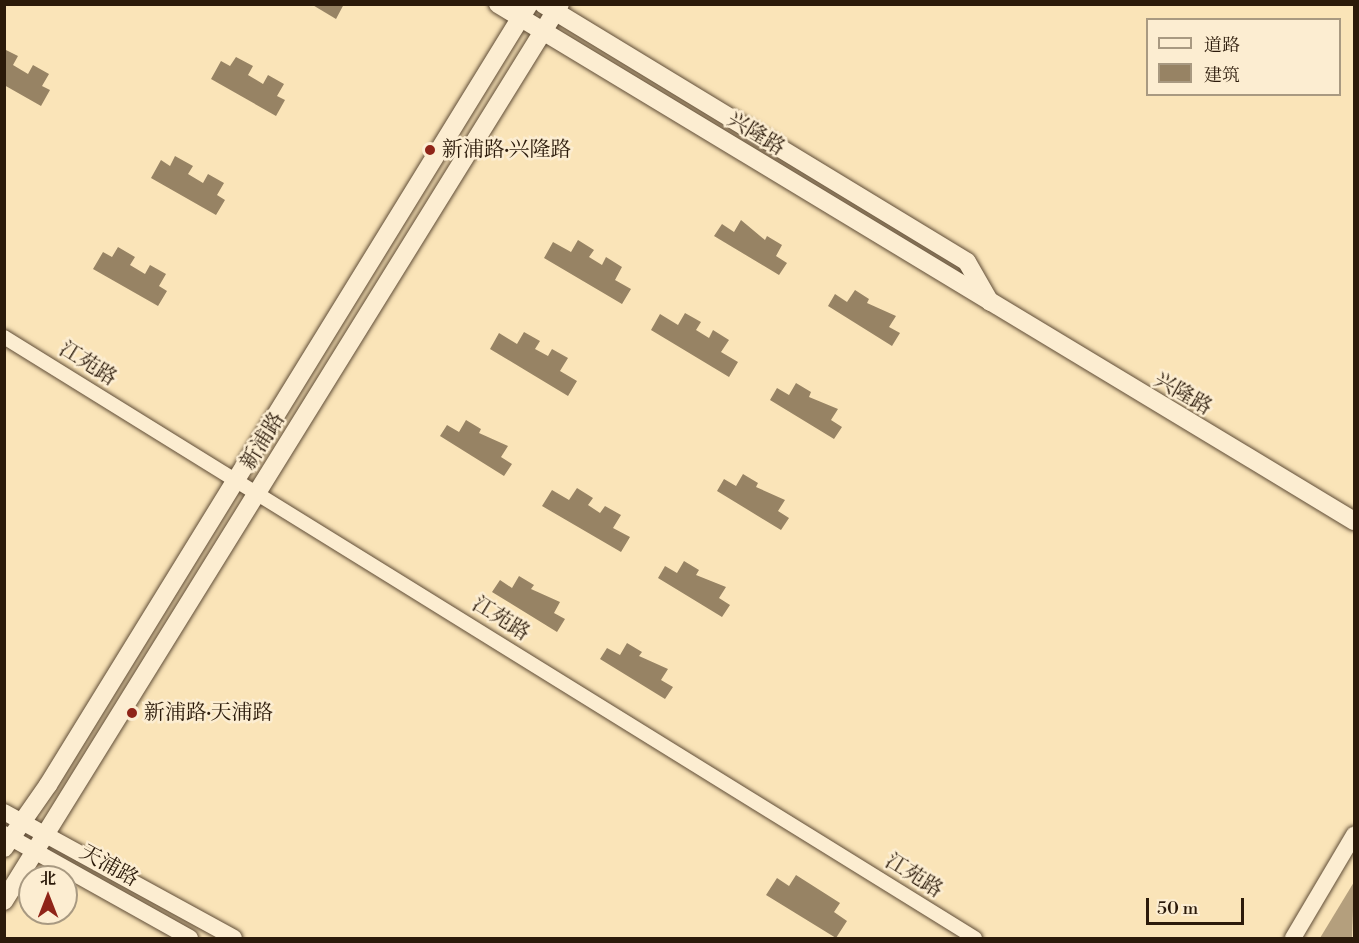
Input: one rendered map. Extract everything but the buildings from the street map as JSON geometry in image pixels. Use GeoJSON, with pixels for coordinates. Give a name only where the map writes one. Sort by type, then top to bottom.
{"type":"FeatureCollection","features":[{"type":"Feature","properties":{"kind":"main road","name":"兴隆路"},"geometry":{"type":"LineString","coordinates":[[498,4],[525,11],[543,31],[991,304],[1354,521]]}},
{"type":"Feature","properties":{"kind":"main road","name":"兴隆路"},"geometry":{"type":"LineString","coordinates":[[553,7],[967,262],[991,304]]}},
{"type":"Feature","properties":{"kind":"main road","name":"新浦路"},"geometry":{"type":"LineString","coordinates":[[4,901],[543,31],[553,7]]}},
{"type":"Feature","properties":{"kind":"main road","name":"新浦路"},"geometry":{"type":"LineString","coordinates":[[7,840],[22,822],[525,11]]}},
{"type":"Feature","properties":{"kind":"street","name":"江苑路"},"geometry":{"type":"LineString","coordinates":[[4,337],[975,939]]}},
{"type":"Feature","properties":{"kind":"street"},"geometry":{"type":"LineString","coordinates":[[4,812],[234,939]]}},
{"type":"Feature","properties":{"kind":"street"},"geometry":{"type":"LineString","coordinates":[[1293,939],[1354,835]]}},
{"type":"Feature","properties":{"kind":"street","name":"天浦路"},"geometry":{"type":"LineString","coordinates":[[7,840],[36,851],[190,939]]}},
{"type":"Feature","properties":{"kind":"shaded area"},"geometry":{"type":"Polygon","coordinates":[[[1354,882],[1352,938],[1320,938],[1354,882]]]}},
{"type":"Feature","properties":{"kind":"place","name":"新浦路·兴隆路"},"geometry":{"type":"Point","coordinates":[430,150]}},
{"type":"Feature","properties":{"kind":"place","name":"新浦路·天浦路"},"geometry":{"type":"Point","coordinates":[132,713]}}]}
